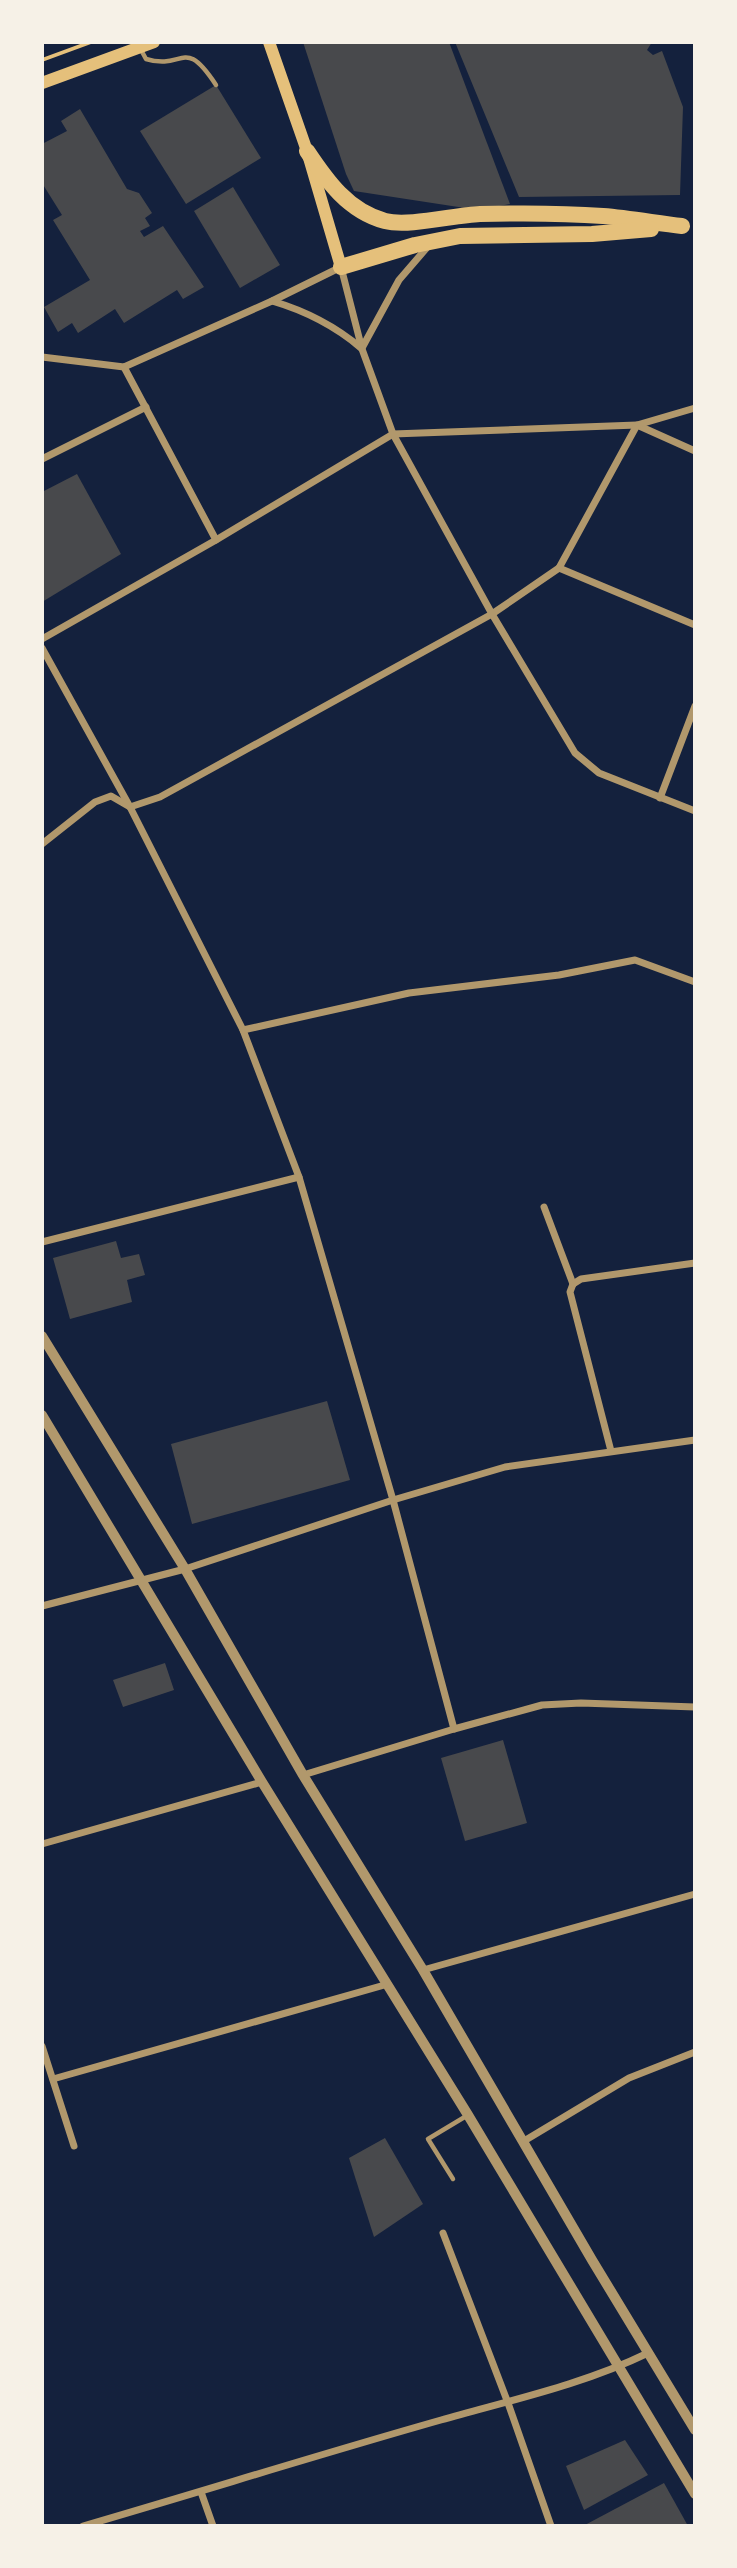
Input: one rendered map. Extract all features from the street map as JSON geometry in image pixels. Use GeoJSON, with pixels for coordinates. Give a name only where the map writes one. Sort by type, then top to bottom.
{"type":"FeatureCollection","features":[{"type":"Feature","properties":{"kind":"highway"},"geometry":{"type":"LineString","coordinates":[[307,151],[332,186],[345,199],[371,216],[387,222],[479,214],[556,215],[605,216],[689,226]]}},
{"type":"Feature","properties":{"kind":"highway"},"geometry":{"type":"LineString","coordinates":[[341,267],[460,236],[592,234],[689,226]]}},
{"type":"Feature","properties":{"kind":"main road"},"geometry":{"type":"LineString","coordinates":[[42,83],[154,42]]}},
{"type":"Feature","properties":{"kind":"main road"},"geometry":{"type":"LineString","coordinates":[[270,42],[307,151],[341,267]]}},
{"type":"Feature","properties":{"kind":"street"},"geometry":{"type":"LineString","coordinates":[[362,349],[399,279],[433,241]]}},
{"type":"Feature","properties":{"kind":"street"},"geometry":{"type":"LineString","coordinates":[[42,357],[124,368],[272,302],[341,267],[362,349],[393,434],[492,614],[575,753],[599,773],[695,811]]}},
{"type":"Feature","properties":{"kind":"street"},"geometry":{"type":"LineString","coordinates":[[272,302],[311,314],[362,349]]}},
{"type":"Feature","properties":{"kind":"street"},"geometry":{"type":"LineString","coordinates":[[124,368],[216,540]]}},
{"type":"Feature","properties":{"kind":"street"},"geometry":{"type":"LineString","coordinates":[[42,459],[146,407]]}},
{"type":"Feature","properties":{"kind":"street"},"geometry":{"type":"LineString","coordinates":[[42,639],[216,540],[393,434],[637,425],[695,408]]}},
{"type":"Feature","properties":{"kind":"street"},"geometry":{"type":"LineString","coordinates":[[637,425],[695,452]]}},
{"type":"Feature","properties":{"kind":"street"},"geometry":{"type":"LineString","coordinates":[[42,844],[95,802],[111,796],[130,807],[160,797],[492,614],[559,568],[637,425]]}},
{"type":"Feature","properties":{"kind":"street"},"geometry":{"type":"LineString","coordinates":[[559,568],[695,625]]}},
{"type":"Feature","properties":{"kind":"street"},"geometry":{"type":"LineString","coordinates":[[42,648],[130,807],[243,1030],[299,1177],[393,1500],[454,1729]]}},
{"type":"Feature","properties":{"kind":"street"},"geometry":{"type":"LineString","coordinates":[[660,798],[695,706]]}},
{"type":"Feature","properties":{"kind":"street"},"geometry":{"type":"LineString","coordinates":[[243,1030],[409,993],[559,975],[635,960],[695,982]]}},
{"type":"Feature","properties":{"kind":"street"},"geometry":{"type":"LineString","coordinates":[[42,1242],[299,1177]]}},
{"type":"Feature","properties":{"kind":"street"},"geometry":{"type":"LineString","coordinates":[[544,1207],[573,1284]]}},
{"type":"Feature","properties":{"kind":"street"},"geometry":{"type":"LineString","coordinates":[[611,1451],[570,1292],[573,1284],[581,1279],[695,1263]]}},
{"type":"Feature","properties":{"kind":"street"},"geometry":{"type":"LineString","coordinates":[[42,1336],[185,1569],[303,1775],[423,1970],[695,2430]]}},
{"type":"Feature","properties":{"kind":"street"},"geometry":{"type":"LineString","coordinates":[[42,1415],[695,2494]]}},
{"type":"Feature","properties":{"kind":"street"},"geometry":{"type":"LineString","coordinates":[[42,1606],[185,1569],[393,1500],[505,1467],[695,1440]]}},
{"type":"Feature","properties":{"kind":"street"},"geometry":{"type":"LineString","coordinates":[[303,1775],[542,1705],[581,1703],[695,1707]]}},
{"type":"Feature","properties":{"kind":"street"},"geometry":{"type":"LineString","coordinates":[[42,1844],[262,1782]]}},
{"type":"Feature","properties":{"kind":"street"},"geometry":{"type":"LineString","coordinates":[[423,1970],[695,1895]]}},
{"type":"Feature","properties":{"kind":"street"},"geometry":{"type":"LineString","coordinates":[[54,2079],[388,1984]]}},
{"type":"Feature","properties":{"kind":"street"},"geometry":{"type":"LineString","coordinates":[[42,2046],[74,2146]]}},
{"type":"Feature","properties":{"kind":"street"},"geometry":{"type":"LineString","coordinates":[[524,2141],[629,2078],[695,2052]]}},
{"type":"Feature","properties":{"kind":"street"},"geometry":{"type":"LineString","coordinates":[[443,2233],[508,2403],[551,2526]]}},
{"type":"Feature","properties":{"kind":"street"},"geometry":{"type":"LineString","coordinates":[[83,2526],[443,2419],[508,2403],[618,2368],[648,2353]]}},
{"type":"Feature","properties":{"kind":"street"},"geometry":{"type":"LineString","coordinates":[[201,2492],[213,2526]]}},
{"type":"Feature","properties":{"kind":"lane"},"geometry":{"type":"LineString","coordinates":[[139,47],[146,59],[151,61],[188,56],[201,62],[215,85]]}},
{"type":"Feature","properties":{"kind":"lane"},"geometry":{"type":"LineString","coordinates":[[453,2179],[428,2139],[468,2115]]}},
{"type":"Feature","properties":{"kind":"path"},"geometry":{"type":"LineString","coordinates":[[42,60],[91,42]]}},
{"type":"Feature","properties":{"kind":"building"},"geometry":{"type":"Polygon","coordinates":[[[303,42],[449,42],[510,204],[478,210],[354,191],[303,42]]]}},
{"type":"Feature","properties":{"kind":"building"},"geometry":{"type":"Polygon","coordinates":[[[455,42],[652,42],[647,50],[653,55],[662,51],[683,107],[680,195],[519,197],[455,42]]]}},
{"type":"Feature","properties":{"kind":"building"},"geometry":{"type":"Polygon","coordinates":[[[216,85],[261,158],[186,204],[140,131],[216,85]]]}},
{"type":"Feature","properties":{"kind":"building"},"geometry":{"type":"Polygon","coordinates":[[[80,109],[127,189],[139,193],[152,213],[145,218],[150,226],[140,231],[144,237],[163,226],[204,287],[183,299],[177,290],[124,323],[115,309],[78,333],[72,323],[58,332],[44,307],[90,280],[53,220],[62,215],[42,183],[42,144],[67,131],[61,121],[80,109]]]}},
{"type":"Feature","properties":{"kind":"building"},"geometry":{"type":"Polygon","coordinates":[[[233,187],[280,265],[240,288],[194,211],[233,187]]]}},
{"type":"Feature","properties":{"kind":"building"},"geometry":{"type":"Polygon","coordinates":[[[77,474],[121,554],[42,602],[42,492],[77,474]]]}},
{"type":"Feature","properties":{"kind":"building"},"geometry":{"type":"Polygon","coordinates":[[[116,1241],[121,1258],[139,1254],[145,1275],[127,1280],[132,1302],[70,1319],[53,1258],[116,1241]]]}},
{"type":"Feature","properties":{"kind":"building"},"geometry":{"type":"Polygon","coordinates":[[[327,1401],[350,1480],[192,1524],[171,1444],[327,1401]]]}},
{"type":"Feature","properties":{"kind":"building"},"geometry":{"type":"Polygon","coordinates":[[[165,1663],[174,1690],[123,1707],[113,1680],[165,1663]]]}},
{"type":"Feature","properties":{"kind":"building"},"geometry":{"type":"Polygon","coordinates":[[[503,1740],[527,1823],[465,1841],[441,1758],[503,1740]]]}},
{"type":"Feature","properties":{"kind":"building"},"geometry":{"type":"Polygon","coordinates":[[[385,2138],[423,2204],[374,2237],[349,2158],[385,2138]]]}},
{"type":"Feature","properties":{"kind":"building"},"geometry":{"type":"Polygon","coordinates":[[[625,2440],[648,2475],[584,2510],[566,2466],[625,2440]]]}},
{"type":"Feature","properties":{"kind":"building"},"geometry":{"type":"Polygon","coordinates":[[[664,2483],[688,2526],[583,2526],[664,2483]]]}}]}
